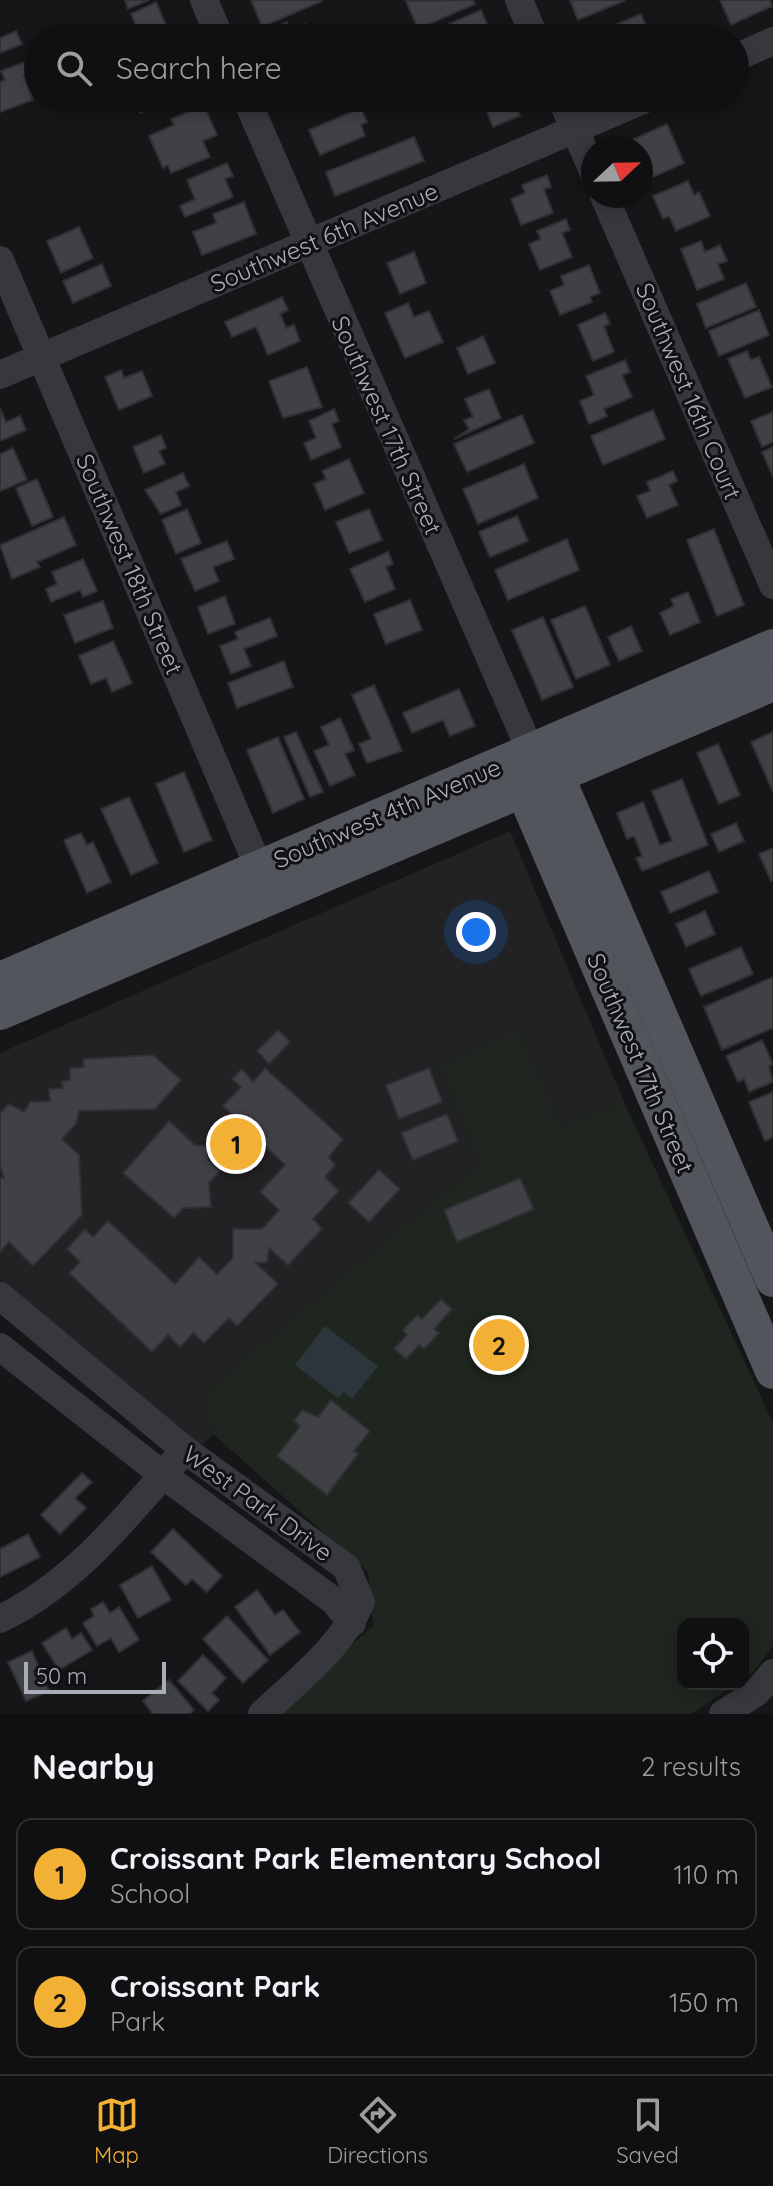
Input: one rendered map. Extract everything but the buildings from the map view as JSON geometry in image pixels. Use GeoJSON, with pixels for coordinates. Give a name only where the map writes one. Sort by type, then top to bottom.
{"type":"FeatureCollection","features":[{"type":"Feature","properties":{"kind":"main road","name":"Southwest 4th Avenue"},"geometry":{"type":"LineString","coordinates":[[2,998],[259,868],[773,647]]}},
{"type":"Feature","properties":{"kind":"main road","name":"Southwest 4th Avenue"},"geometry":{"type":"LineString","coordinates":[[2,998],[557,778],[773,683]]}},
{"type":"Feature","properties":{"kind":"main road","name":"Southwest 17th Street"},"geometry":{"type":"LineString","coordinates":[[531,752],[557,778],[773,1279]]}},
{"type":"Feature","properties":{"kind":"main road"},"geometry":{"type":"LineString","coordinates":[[524,791],[531,752]]}},
{"type":"Feature","properties":{"kind":"main road","name":"Southwest 17th Street"},"geometry":{"type":"LineString","coordinates":[[524,791],[758,1296],[773,1371]]}},
{"type":"Feature","properties":{"kind":"street"},"geometry":{"type":"LineString","coordinates":[[204,0],[214,24]]}},
{"type":"Feature","properties":{"kind":"street"},"geometry":{"type":"LineString","coordinates":[[519,0],[529,24]]}},
{"type":"Feature","properties":{"kind":"street"},"geometry":{"type":"LineString","coordinates":[[749,52],[773,41]]}},
{"type":"Feature","properties":{"kind":"street","name":"Southwest 17th Street"},"geometry":{"type":"LineString","coordinates":[[252,112],[531,752]]}},
{"type":"Feature","properties":{"kind":"street"},"geometry":{"type":"LineString","coordinates":[[567,112],[581,143]]}},
{"type":"Feature","properties":{"kind":"street","name":"Southwest 6th Avenue"},"geometry":{"type":"LineString","coordinates":[[0,375],[617,112]]}},
{"type":"Feature","properties":{"kind":"street","name":"Southwest 16th Court"},"geometry":{"type":"LineString","coordinates":[[609,208],[773,585]]}},
{"type":"Feature","properties":{"kind":"street","name":"Southwest 18th Street"},"geometry":{"type":"LineString","coordinates":[[0,260],[259,868]]}},
{"type":"Feature","properties":{"kind":"street","name":"West Park Drive"},"geometry":{"type":"LineString","coordinates":[[0,1296],[185,1450],[346,1567],[361,1602],[352,1623],[334,1601],[163,1475],[0,1347]]}},
{"type":"Feature","properties":{"kind":"street"},"geometry":{"type":"LineString","coordinates":[[0,1619],[69,1574],[113,1534],[185,1450]]}},
{"type":"Feature","properties":{"kind":"street"},"geometry":{"type":"LineString","coordinates":[[262,1714],[338,1642],[352,1623]]}},
{"type":"Feature","properties":{"kind":"street"},"geometry":{"type":"LineString","coordinates":[[723,1714],[757,1692],[773,1673]]}},
{"type":"Feature","properties":{"kind":"shaded area"},"geometry":{"type":"Polygon","coordinates":[[[510,831],[624,1102],[559,1125],[439,1066],[479,1163],[207,1389],[214,1435],[199,1446],[0,1280],[0,1053],[510,831]]]}},
{"type":"Feature","properties":{"kind":"shaded area"},"geometry":{"type":"Polygon","coordinates":[[[518,1031],[559,1125],[624,1102],[773,1423],[773,1646],[749,1675],[749,1618],[677,1618],[677,1690],[726,1690],[691,1714],[272,1714],[373,1626],[368,1572],[214,1435],[206,1390],[479,1163],[439,1066],[518,1031]]]}},
{"type":"Feature","properties":{"kind":"shaded area"},"geometry":{"type":"Polygon","coordinates":[[[325,1326],[378,1366],[352,1399],[344,1392],[338,1398],[295,1365],[325,1326]]]}},
{"type":"Feature","properties":{"kind":"place","name":"Croissant Park Elementary School"},"geometry":{"type":"Point","coordinates":[236,1144]}},
{"type":"Feature","properties":{"kind":"place","name":"Croissant Park"},"geometry":{"type":"Point","coordinates":[499,1345]}}]}
